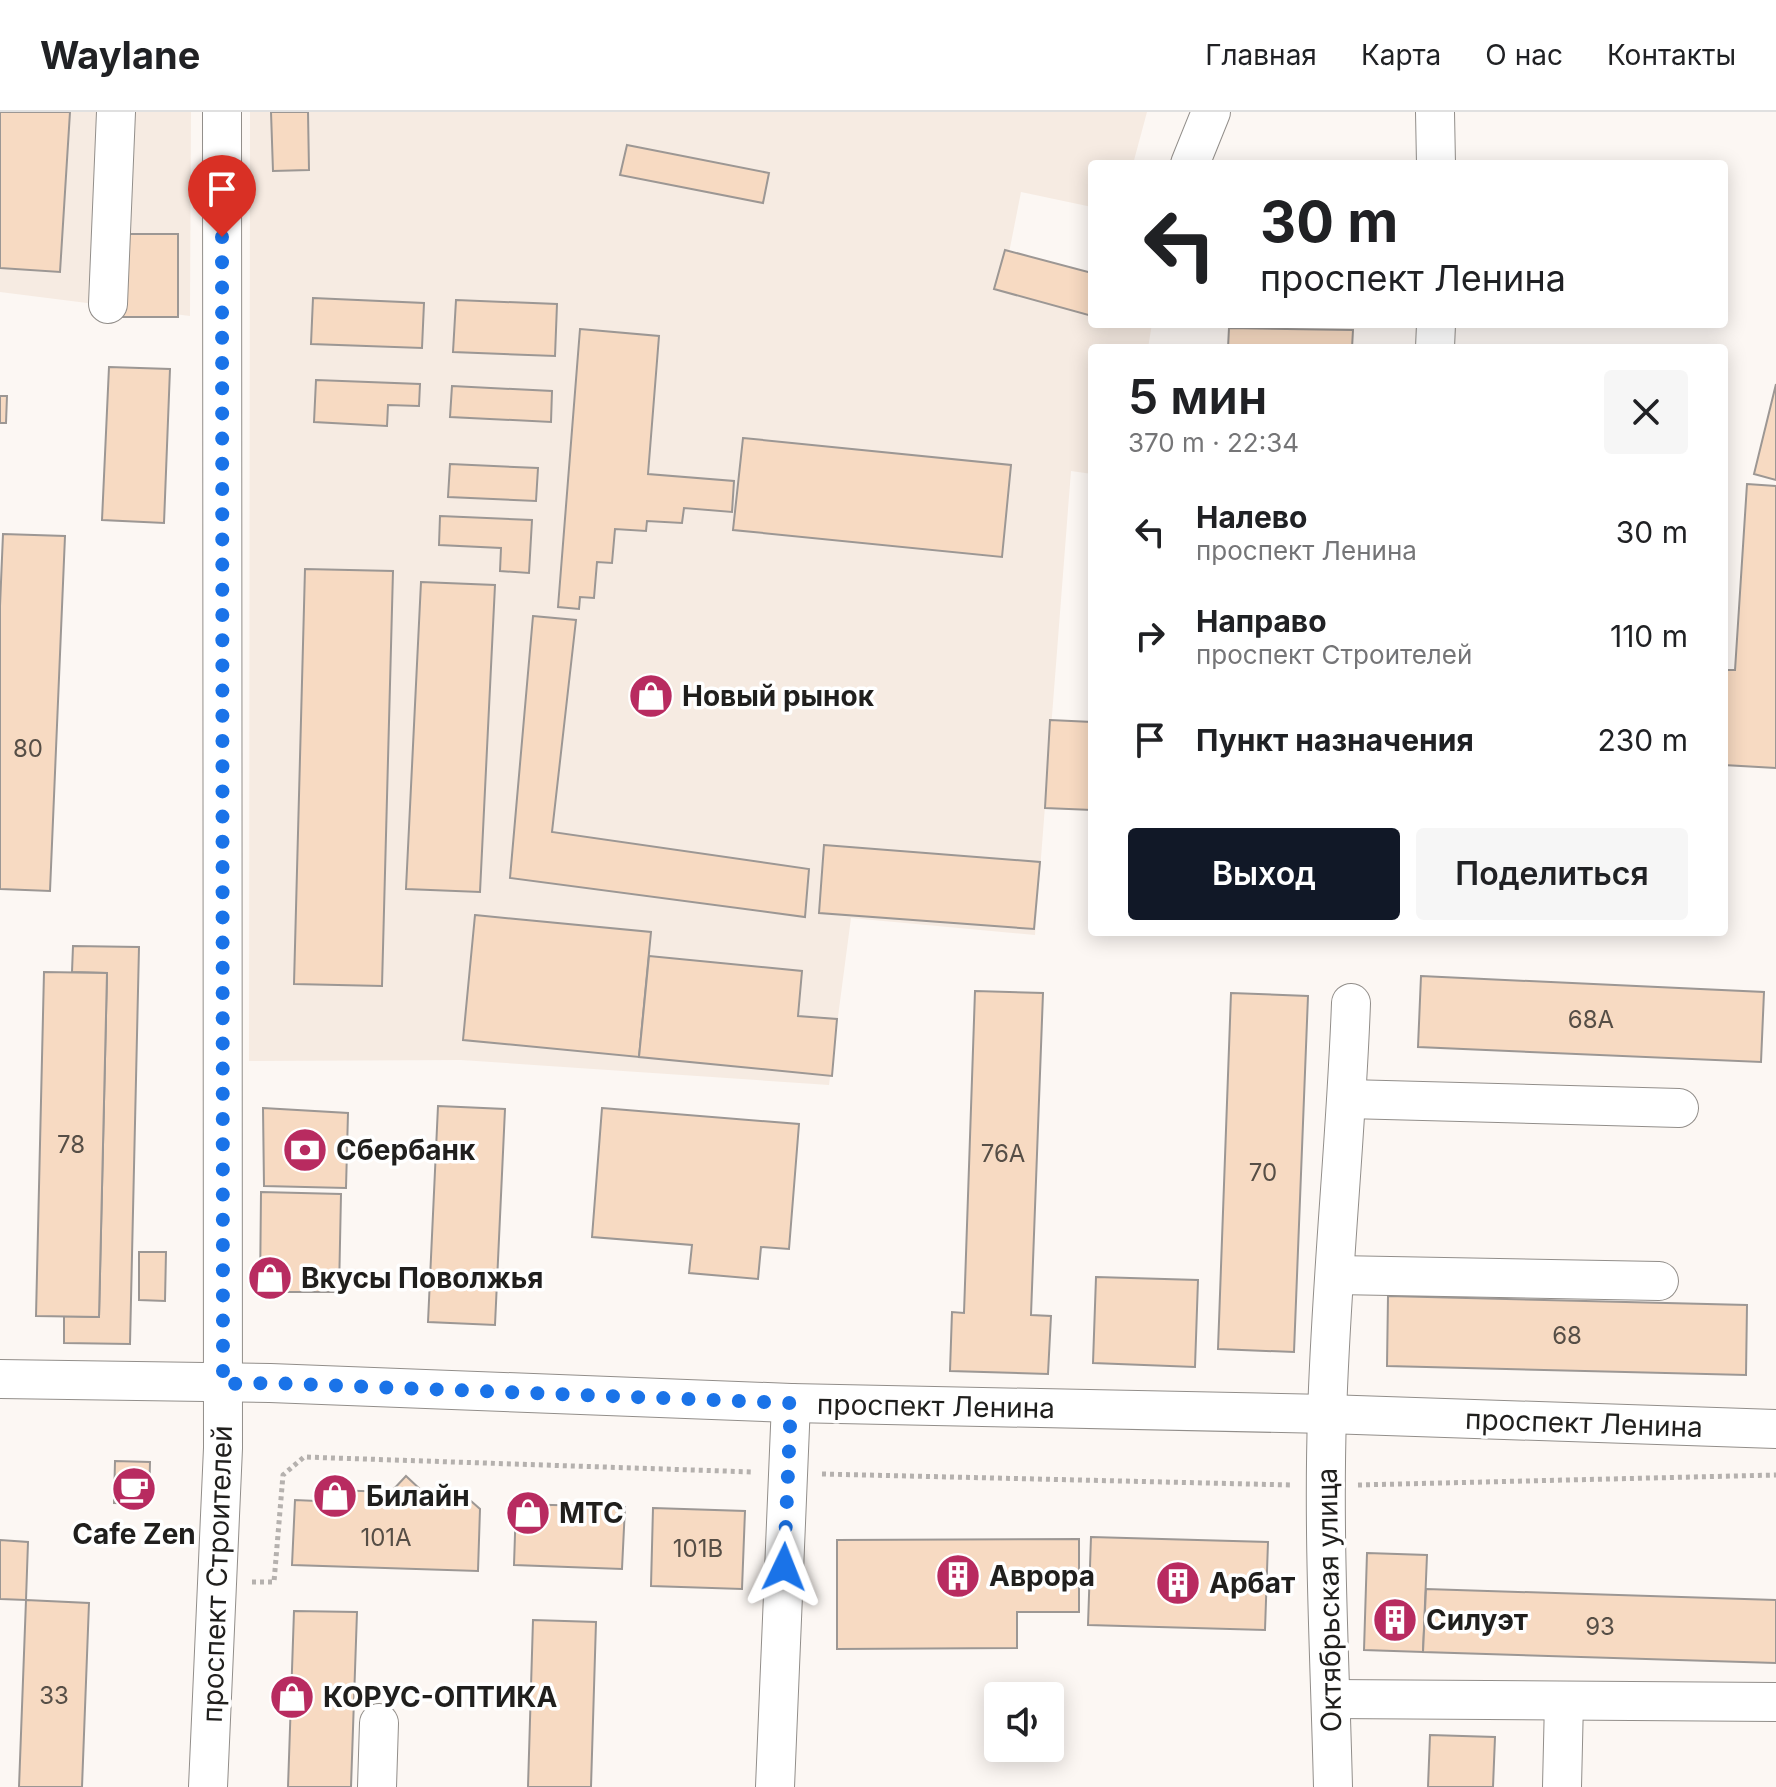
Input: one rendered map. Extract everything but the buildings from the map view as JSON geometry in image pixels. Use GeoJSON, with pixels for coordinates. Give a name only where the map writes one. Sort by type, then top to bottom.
{"type":"FeatureCollection","features":[{"type":"Feature","properties":{"kind":"street"},"geometry":{"type":"LineString","coordinates":[[108,304],[116,112]]}},
{"type":"Feature","properties":{"kind":"street","name":"проспект Строителей"},"geometry":{"type":"LineString","coordinates":[[208,1787],[219,1583],[223,1384],[222,112]]}},
{"type":"Feature","properties":{"kind":"street"},"geometry":{"type":"LineString","coordinates":[[1192,160],[1211,112]]}},
{"type":"Feature","properties":{"kind":"street"},"geometry":{"type":"LineString","coordinates":[[1435,112],[1436,160]]}},
{"type":"Feature","properties":{"kind":"street","name":"Октябрьская улица"},"geometry":{"type":"LineString","coordinates":[[1333,1787],[1327,1414],[1348,1099],[1351,1003]]}},
{"type":"Feature","properties":{"kind":"street"},"geometry":{"type":"LineString","coordinates":[[1348,1099],[1679,1108]]}},
{"type":"Feature","properties":{"kind":"street"},"geometry":{"type":"LineString","coordinates":[[1336,1275],[1659,1281]]}},
{"type":"Feature","properties":{"kind":"street","name":"проспект Ленина"},"geometry":{"type":"LineString","coordinates":[[0,1379],[270,1383],[791,1403],[1327,1414],[1776,1429]]}},
{"type":"Feature","properties":{"kind":"street"},"geometry":{"type":"LineString","coordinates":[[775,1787],[791,1403]]}},
{"type":"Feature","properties":{"kind":"street"},"geometry":{"type":"LineString","coordinates":[[1331,1699],[1776,1702]]}},
{"type":"Feature","properties":{"kind":"street"},"geometry":{"type":"LineString","coordinates":[[1562,1787],[1564,1701]]}},
{"type":"Feature","properties":{"kind":"street"},"geometry":{"type":"LineString","coordinates":[[377,1787],[379,1723]]}},
{"type":"Feature","properties":{"kind":"path"},"geometry":{"type":"LineString","coordinates":[[219,1583],[274,1582],[283,1475],[304,1457],[1326,1486],[1776,1475]]}},
{"type":"Feature","properties":{"kind":"shaded area"},"geometry":{"type":"Polygon","coordinates":[[[0,112],[191,112],[190,316],[0,292],[0,112]]]}},
{"type":"Feature","properties":{"kind":"shaded area","name":"Новый рынок"},"geometry":{"type":"Polygon","coordinates":[[[250,112],[1147,112],[1134,160],[1088,160],[1088,206],[1021,192],[1007,263],[1088,284],[1088,328],[1151,328],[1149,344],[1088,344],[1088,473],[1071,471],[1035,935],[851,918],[829,1085],[461,1060],[249,1061],[250,112]]]}},
{"type":"Feature","properties":{"kind":"place","name":"Новый рынок"},"geometry":{"type":"Point","coordinates":[651,696]}},
{"type":"Feature","properties":{"kind":"place","name":"Сбербанк"},"geometry":{"type":"Point","coordinates":[305,1150]}},
{"type":"Feature","properties":{"kind":"place","name":"Вкусы Поволжья"},"geometry":{"type":"Point","coordinates":[270,1278]}},
{"type":"Feature","properties":{"kind":"place","name":"Cafe Zen"},"geometry":{"type":"Point","coordinates":[134,1489]}},
{"type":"Feature","properties":{"kind":"place","name":"Билайн"},"geometry":{"type":"Point","coordinates":[335,1496]}},
{"type":"Feature","properties":{"kind":"place","name":"МТС"},"geometry":{"type":"Point","coordinates":[528,1513]}},
{"type":"Feature","properties":{"kind":"place","name":"Аврора"},"geometry":{"type":"Point","coordinates":[958,1576]}},
{"type":"Feature","properties":{"kind":"place","name":"Арбат"},"geometry":{"type":"Point","coordinates":[1178,1583]}},
{"type":"Feature","properties":{"kind":"place","name":"Силуэт"},"geometry":{"type":"Point","coordinates":[1395,1620]}},
{"type":"Feature","properties":{"kind":"place","name":"КОРУС-ОПТИКА"},"geometry":{"type":"Point","coordinates":[292,1697]}},
{"type":"Feature","properties":{"kind":"route"},"geometry":{"type":"LineString","coordinates":[[222,237],[223,1384],[270,1383],[791,1403],[784,1567]]}}]}
